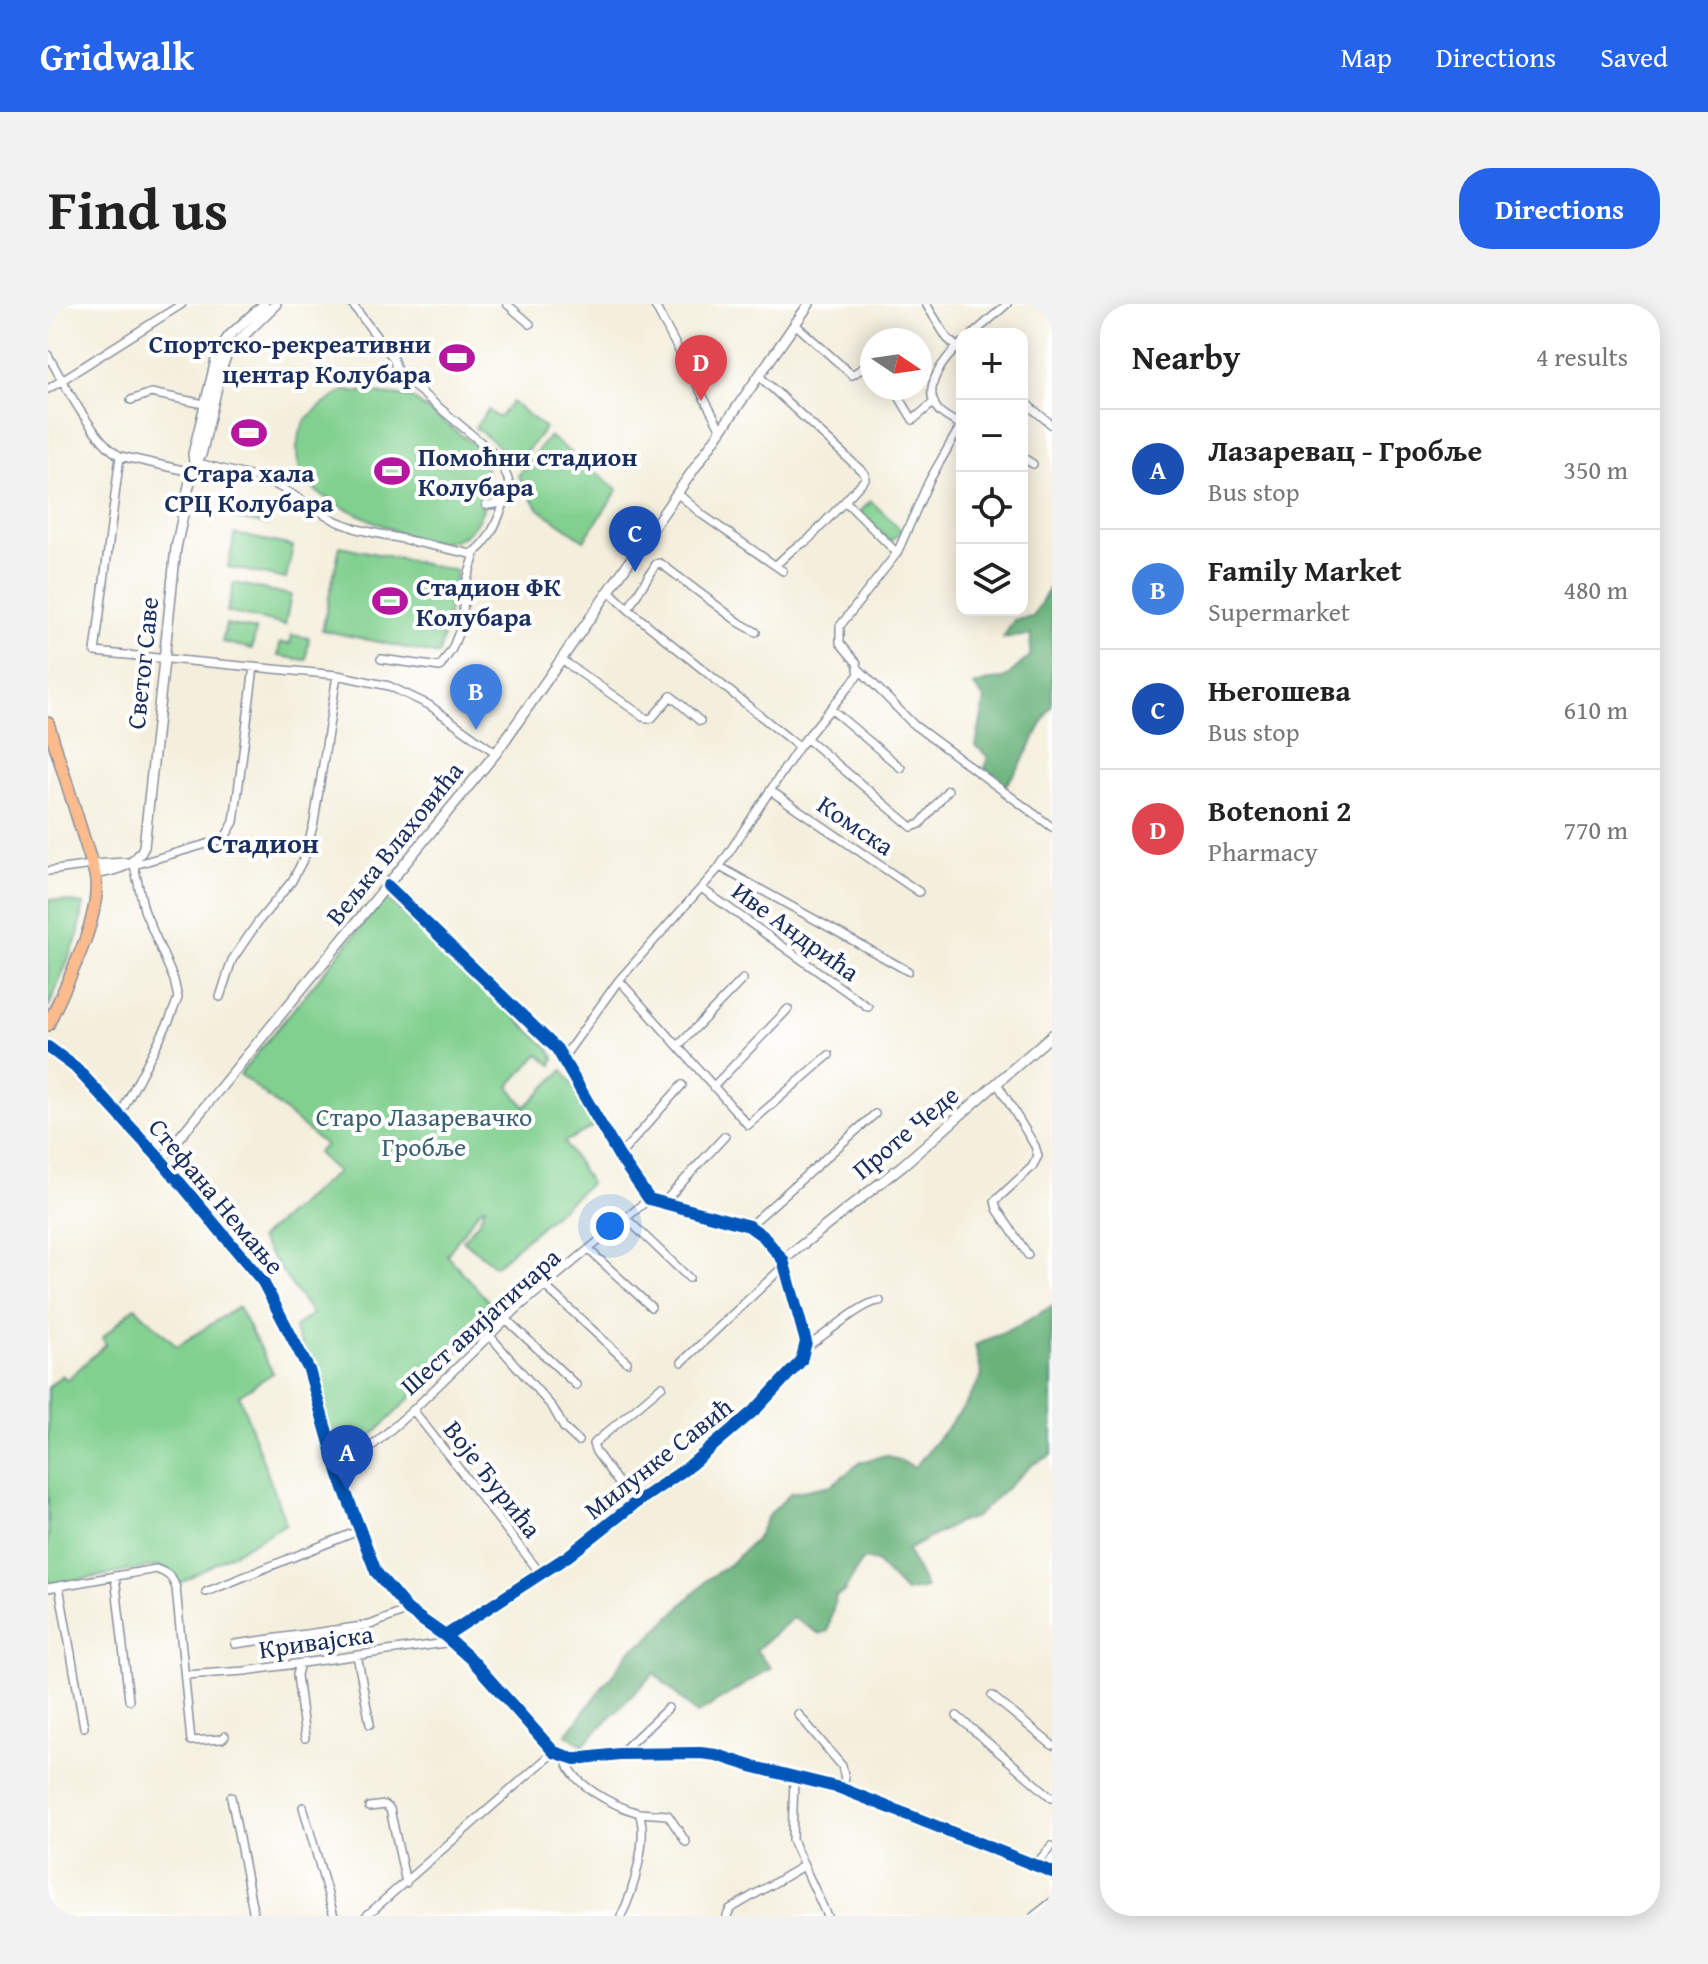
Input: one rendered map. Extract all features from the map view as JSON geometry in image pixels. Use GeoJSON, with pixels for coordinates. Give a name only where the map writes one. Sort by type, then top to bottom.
{"type":"FeatureCollection","features":[{"type":"Feature","properties":{"kind":"main road"},"geometry":{"type":"LineString","coordinates":[[48,723],[93,870],[97,893],[95,910],[48,1025]]}},
{"type":"Feature","properties":{"kind":"street"},"geometry":{"type":"LineString","coordinates":[[48,389],[182,304]]}},
{"type":"Feature","properties":{"kind":"street","name":"Светог Саве"},"geometry":{"type":"LineString","coordinates":[[132,863],[141,854],[145,838],[176,548],[204,404],[222,344],[264,304]]}},
{"type":"Feature","properties":{"kind":"street","name":"Светог Саве"},"geometry":{"type":"LineString","coordinates":[[193,467],[201,455],[228,351],[276,304]]}},
{"type":"Feature","properties":{"kind":"street"},"geometry":{"type":"LineString","coordinates":[[352,304],[393,358],[398,373],[490,450],[500,462],[509,482],[507,497],[495,524],[476,551],[465,586],[462,624],[452,649],[440,667],[381,659]]}},
{"type":"Feature","properties":{"kind":"street"},"geometry":{"type":"LineString","coordinates":[[507,304],[530,324]]}},
{"type":"Feature","properties":{"kind":"street"},"geometry":{"type":"LineString","coordinates":[[654,304],[721,430]]}},
{"type":"Feature","properties":{"kind":"street","name":"Вељка Влаховића"},"geometry":{"type":"LineString","coordinates":[[161,1160],[496,753],[809,304]]}},
{"type":"Feature","properties":{"kind":"street"},"geometry":{"type":"LineString","coordinates":[[926,304],[947,338],[956,345]]}},
{"type":"Feature","properties":{"kind":"street"},"geometry":{"type":"LineString","coordinates":[[980,328],[1007,304]]}},
{"type":"Feature","properties":{"kind":"street"},"geometry":{"type":"LineString","coordinates":[[795,324],[852,375],[860,370]]}},
{"type":"Feature","properties":{"kind":"street"},"geometry":{"type":"LineString","coordinates":[[956,352],[937,373],[932,391],[940,412],[956,421]]}},
{"type":"Feature","properties":{"kind":"street"},"geometry":{"type":"LineString","coordinates":[[48,355],[104,442],[120,456],[266,481],[336,521],[357,529],[453,552],[471,554],[476,551]]}},
{"type":"Feature","properties":{"kind":"street"},"geometry":{"type":"LineString","coordinates":[[677,493],[704,516],[780,568],[792,550],[808,540],[865,479],[865,474],[759,376]]}},
{"type":"Feature","properties":{"kind":"street"},"geometry":{"type":"LineString","coordinates":[[131,400],[151,393],[204,404]]}},
{"type":"Feature","properties":{"kind":"street"},"geometry":{"type":"LineString","coordinates":[[901,400],[913,420],[934,402]]}},
{"type":"Feature","properties":{"kind":"street"},"geometry":{"type":"LineString","coordinates":[[1028,405],[1052,425]]}},
{"type":"Feature","properties":{"kind":"street"},"geometry":{"type":"LineString","coordinates":[[956,435],[929,481],[897,553],[840,626],[840,643],[860,670],[914,725],[1052,827]]}},
{"type":"Feature","properties":{"kind":"street"},"geometry":{"type":"LineString","coordinates":[[120,456],[94,647],[99,654],[337,675],[389,686],[412,696],[496,753]]}},
{"type":"Feature","properties":{"kind":"street"},"geometry":{"type":"LineString","coordinates":[[1028,461],[1033,464]]}},
{"type":"Feature","properties":{"kind":"street"},"geometry":{"type":"LineString","coordinates":[[486,505],[498,505],[507,497]]}},
{"type":"Feature","properties":{"kind":"street"},"geometry":{"type":"LineString","coordinates":[[845,501],[897,553]]}},
{"type":"Feature","properties":{"kind":"street"},"geometry":{"type":"LineString","coordinates":[[628,609],[656,564],[660,563],[756,632]]}},
{"type":"Feature","properties":{"kind":"street"},"geometry":{"type":"LineString","coordinates":[[609,591],[799,747]]}},
{"type":"Feature","properties":{"kind":"street"},"geometry":{"type":"LineString","coordinates":[[562,660],[645,718],[652,718],[673,696],[700,721]]}},
{"type":"Feature","properties":{"kind":"street"},"geometry":{"type":"LineString","coordinates":[[48,871],[93,870],[132,863],[224,839],[234,822],[239,798],[254,667]]}},
{"type":"Feature","properties":{"kind":"street"},"geometry":{"type":"LineString","coordinates":[[563,1058],[619,980],[720,867],[799,747],[856,679],[860,670]]}},
{"type":"Feature","properties":{"kind":"street"},"geometry":{"type":"LineString","coordinates":[[220,997],[232,960],[292,881],[305,856],[314,822],[337,675]]}},
{"type":"Feature","properties":{"kind":"street"},"geometry":{"type":"LineString","coordinates":[[831,709],[901,768]]}},
{"type":"Feature","properties":{"kind":"street"},"geometry":{"type":"LineString","coordinates":[[806,738],[912,827],[916,828],[948,790]]}},
{"type":"Feature","properties":{"kind":"street","name":"Комска"},"geometry":{"type":"LineString","coordinates":[[771,791],[919,892]]}},
{"type":"Feature","properties":{"kind":"street"},"geometry":{"type":"LineString","coordinates":[[120,1115],[178,998],[174,980],[144,910],[132,863]]}},
{"type":"Feature","properties":{"kind":"street"},"geometry":{"type":"LineString","coordinates":[[720,867],[908,971]]}},
{"type":"Feature","properties":{"kind":"street"},"geometry":{"type":"LineString","coordinates":[[388,886],[557,1049],[619,1156],[649,1199],[749,1226],[763,1236],[784,1263],[806,1347],[864,1307],[880,1301]]}},
{"type":"Feature","properties":{"kind":"street","name":"Иве Андрића"},"geometry":{"type":"LineString","coordinates":[[701,888],[868,1007]]}},
{"type":"Feature","properties":{"kind":"street"},"geometry":{"type":"LineString","coordinates":[[679,1045],[743,979]]}},
{"type":"Feature","properties":{"kind":"street"},"geometry":{"type":"LineString","coordinates":[[619,980],[748,1125],[829,1055]]}},
{"type":"Feature","properties":{"kind":"street"},"geometry":{"type":"LineString","coordinates":[[713,1087],[788,1009]]}},
{"type":"Feature","properties":{"kind":"street","name":"Проте Чеде"},"geometry":{"type":"LineString","coordinates":[[784,1263],[903,1165],[1052,1035]]}},
{"type":"Feature","properties":{"kind":"street","name":"Стефана Немање"},"geometry":{"type":"LineString","coordinates":[[48,1047],[75,1067],[161,1160],[252,1266],[274,1299],[309,1370],[339,1475],[376,1572],[408,1610],[472,1660],[554,1752],[566,1757],[592,1759],[619,1754],[717,1755],[840,1788],[1052,1872]]}},
{"type":"Feature","properties":{"kind":"street"},"geometry":{"type":"LineString","coordinates":[[997,1083],[1038,1156],[1032,1167],[995,1201],[997,1209],[1028,1255]]}},
{"type":"Feature","properties":{"kind":"street"},"geometry":{"type":"LineString","coordinates":[[619,1156],[682,1085]]}},
{"type":"Feature","properties":{"kind":"street"},"geometry":{"type":"LineString","coordinates":[[749,1226],[875,1114]]}},
{"type":"Feature","properties":{"kind":"street"},"geometry":{"type":"LineString","coordinates":[[664,1202],[725,1136]]}},
{"type":"Feature","properties":{"kind":"street","name":"Шест авијатичара"},"geometry":{"type":"LineString","coordinates":[[339,1475],[413,1410],[506,1319],[649,1199]]}},
{"type":"Feature","properties":{"kind":"street"},"geometry":{"type":"LineString","coordinates":[[626,1218],[689,1278]]}},
{"type":"Feature","properties":{"kind":"street"},"geometry":{"type":"LineString","coordinates":[[589,1250],[651,1307]]}},
{"type":"Feature","properties":{"kind":"street"},"geometry":{"type":"LineString","coordinates":[[682,1362],[784,1263]]}},
{"type":"Feature","properties":{"kind":"street"},"geometry":{"type":"LineString","coordinates":[[546,1287],[627,1362]]}},
{"type":"Feature","properties":{"kind":"street"},"geometry":{"type":"LineString","coordinates":[[506,1319],[576,1385]]}},
{"type":"Feature","properties":{"kind":"street"},"geometry":{"type":"LineString","coordinates":[[490,1336],[578,1441]]}},
{"type":"Feature","properties":{"kind":"street","name":"Милунке Савић"},"geometry":{"type":"LineString","coordinates":[[449,1639],[583,1546],[634,1504],[687,1468],[741,1423],[801,1361],[806,1347]]}},
{"type":"Feature","properties":{"kind":"street"},"geometry":{"type":"LineString","coordinates":[[634,1504],[593,1444],[662,1386]]}},
{"type":"Feature","properties":{"kind":"street","name":"Воје Ђурића"},"geometry":{"type":"LineString","coordinates":[[413,1410],[541,1574]]}},
{"type":"Feature","properties":{"kind":"street"},"geometry":{"type":"LineString","coordinates":[[206,1592],[358,1531]]}},
{"type":"Feature","properties":{"kind":"street"},"geometry":{"type":"LineString","coordinates":[[48,1588],[156,1569],[172,1577],[176,1588],[191,1741],[222,1739],[225,1736]]}},
{"type":"Feature","properties":{"kind":"street"},"geometry":{"type":"LineString","coordinates":[[115,1576],[129,1700]]}},
{"type":"Feature","properties":{"kind":"street"},"geometry":{"type":"LineString","coordinates":[[59,1586],[84,1727]]}},
{"type":"Feature","properties":{"kind":"street"},"geometry":{"type":"LineString","coordinates":[[235,1644],[370,1625],[408,1610]]}},
{"type":"Feature","properties":{"kind":"street","name":"Кривајска"},"geometry":{"type":"LineString","coordinates":[[185,1675],[300,1663],[449,1639]]}},
{"type":"Feature","properties":{"kind":"street"},"geometry":{"type":"LineString","coordinates":[[357,1655],[370,1724]]}},
{"type":"Feature","properties":{"kind":"street"},"geometry":{"type":"LineString","coordinates":[[300,1663],[297,1675],[305,1738]]}},
{"type":"Feature","properties":{"kind":"street"},"geometry":{"type":"LineString","coordinates":[[992,1696],[1052,1745]]}},
{"type":"Feature","properties":{"kind":"street"},"geometry":{"type":"LineString","coordinates":[[619,1754],[668,1708]]}},
{"type":"Feature","properties":{"kind":"street"},"geometry":{"type":"LineString","coordinates":[[798,1714],[842,1766],[845,1779],[840,1788]]}},
{"type":"Feature","properties":{"kind":"street"},"geometry":{"type":"LineString","coordinates":[[957,1716],[1052,1798]]}},
{"type":"Feature","properties":{"kind":"street"},"geometry":{"type":"LineString","coordinates":[[366,1916],[554,1752]]}},
{"type":"Feature","properties":{"kind":"street"},"geometry":{"type":"LineString","coordinates":[[566,1757],[572,1772],[612,1805],[639,1813],[668,1815],[686,1842]]}},
{"type":"Feature","properties":{"kind":"street"},"geometry":{"type":"LineString","coordinates":[[794,1778],[791,1833],[827,1916]]}},
{"type":"Feature","properties":{"kind":"street"},"geometry":{"type":"LineString","coordinates":[[231,1797],[254,1916]]}},
{"type":"Feature","properties":{"kind":"street"},"geometry":{"type":"LineString","coordinates":[[369,1807],[385,1805],[390,1809],[406,1883]]}},
{"type":"Feature","properties":{"kind":"street"},"geometry":{"type":"LineString","coordinates":[[303,1807],[334,1916]]}},
{"type":"Feature","properties":{"kind":"street"},"geometry":{"type":"LineString","coordinates":[[621,1916],[631,1893],[641,1847],[639,1813]]}},
{"type":"Feature","properties":{"kind":"street"},"geometry":{"type":"LineString","coordinates":[[1034,1866],[1052,1846]]}},
{"type":"Feature","properties":{"kind":"street"},"geometry":{"type":"LineString","coordinates":[[727,1916],[730,1909],[803,1866]]}},
{"type":"Feature","properties":{"kind":"street"},"geometry":{"type":"LineString","coordinates":[[1034,1916],[1052,1902]]}},
{"type":"Feature","properties":{"kind":"green space"},"geometry":{"type":"Polygon","coordinates":[[[345,390],[410,397],[481,450],[487,480],[486,496],[475,524],[465,535],[452,541],[435,542],[406,535],[327,499],[309,484],[298,463],[297,449],[302,427],[314,412],[345,390]]]}},
{"type":"Feature","properties":{"kind":"green space"},"geometry":{"type":"Polygon","coordinates":[[[512,402],[545,428],[518,462],[475,427],[488,410],[499,418],[512,402]]]}},
{"type":"Feature","properties":{"kind":"green space"},"geometry":{"type":"Polygon","coordinates":[[[549,436],[618,490],[584,540],[539,509],[518,476],[549,436]]]}},
{"type":"Feature","properties":{"kind":"green space"},"geometry":{"type":"Polygon","coordinates":[[[871,501],[902,531],[890,542],[860,512],[871,501]]]}},
{"type":"Feature","properties":{"kind":"green space"},"geometry":{"type":"Polygon","coordinates":[[[235,505],[271,512],[268,525],[232,518],[235,505]]]}},
{"type":"Feature","properties":{"kind":"green space"},"geometry":{"type":"Polygon","coordinates":[[[235,534],[293,546],[286,579],[228,567],[235,534]]]}},
{"type":"Feature","properties":{"kind":"green space","name":"Стадион ФК Колубара"},"geometry":{"type":"Polygon","coordinates":[[[340,546],[457,571],[439,655],[322,630],[340,546]]]}},
{"type":"Feature","properties":{"kind":"green space"},"geometry":{"type":"Polygon","coordinates":[[[234,583],[291,595],[285,625],[227,612],[234,583]]]}},
{"type":"Feature","properties":{"kind":"green space"},"geometry":{"type":"Polygon","coordinates":[[[1052,583],[1052,704],[1020,766],[1005,786],[985,769],[988,757],[976,746],[985,700],[974,686],[1004,679],[1030,656],[1031,635],[1003,638],[1014,620],[1033,617],[1052,583]]]}},
{"type":"Feature","properties":{"kind":"green space"},"geometry":{"type":"Polygon","coordinates":[[[226,624],[256,630],[252,649],[222,642],[226,624]]]}},
{"type":"Feature","properties":{"kind":"green space"},"geometry":{"type":"Polygon","coordinates":[[[292,635],[309,638],[306,660],[278,656],[280,643],[290,644],[292,635]]]}},
{"type":"Feature","properties":{"kind":"green space"},"geometry":{"type":"Polygon","coordinates":[[[48,899],[84,904],[78,936],[48,1009],[48,899]]]}},
{"type":"Feature","properties":{"kind":"green space","name":"Старо Лазаревачко Гробље"},"geometry":{"type":"Polygon","coordinates":[[[387,899],[550,1049],[554,1058],[552,1065],[539,1054],[509,1086],[525,1107],[563,1070],[597,1125],[564,1142],[590,1183],[495,1266],[463,1240],[479,1221],[485,1206],[479,1210],[447,1255],[498,1312],[339,1468],[315,1377],[294,1328],[312,1314],[259,1239],[337,1172],[317,1153],[325,1145],[240,1074],[387,899]]]}},
{"type":"Feature","properties":{"kind":"green space"},"geometry":{"type":"Polygon","coordinates":[[[1052,1306],[1052,1455],[1033,1464],[975,1517],[957,1523],[907,1550],[926,1588],[905,1592],[876,1562],[863,1559],[844,1592],[836,1596],[828,1631],[820,1634],[793,1618],[756,1650],[771,1668],[697,1714],[654,1673],[583,1745],[566,1735],[631,1650],[646,1641],[708,1579],[730,1564],[757,1538],[768,1516],[791,1493],[832,1485],[861,1462],[886,1455],[915,1467],[964,1407],[982,1376],[975,1345],[1018,1326],[1052,1306]]]}},
{"type":"Feature","properties":{"kind":"green space"},"geometry":{"type":"Polygon","coordinates":[[[135,1307],[177,1346],[238,1307],[273,1373],[239,1395],[286,1524],[178,1584],[174,1573],[158,1566],[48,1585],[48,1388],[62,1375],[67,1380],[106,1344],[102,1338],[135,1307]]]}},
{"type":"Feature","properties":{"kind":"cycle path"},"geometry":{"type":"LineString","coordinates":[[388,886],[557,1049],[619,1156],[649,1199],[749,1226],[763,1236],[783,1260],[806,1342],[801,1361],[757,1408],[687,1468],[634,1504],[568,1556],[445,1636]]}},
{"type":"Feature","properties":{"kind":"cycle path"},"geometry":{"type":"LineString","coordinates":[[48,1047],[75,1067],[161,1160],[263,1282],[309,1370],[339,1475],[376,1572],[408,1610],[472,1660],[554,1752],[575,1759],[619,1754],[717,1755],[840,1788],[1052,1872]]}},
{"type":"Feature","properties":{"kind":"place","name":"Спортско-рекреативни центар Колубара"},"geometry":{"type":"Point","coordinates":[457,358]}},
{"type":"Feature","properties":{"kind":"place","name":"Botenoni 2"},"geometry":{"type":"Point","coordinates":[701,401]}},
{"type":"Feature","properties":{"kind":"place","name":"Стара хала СРЦ Колубара"},"geometry":{"type":"Point","coordinates":[249,433]}},
{"type":"Feature","properties":{"kind":"place","name":"Помоћни стадион Колубара"},"geometry":{"type":"Point","coordinates":[392,471]}},
{"type":"Feature","properties":{"kind":"place","name":"Његошева"},"geometry":{"type":"Point","coordinates":[635,572]}},
{"type":"Feature","properties":{"kind":"place","name":"Стадион ФК Колубара"},"geometry":{"type":"Point","coordinates":[390,601]}},
{"type":"Feature","properties":{"kind":"place","name":"Family Market"},"geometry":{"type":"Point","coordinates":[476,730]}},
{"type":"Feature","properties":{"kind":"place","name":"Лазаревац - Гробље"},"geometry":{"type":"Point","coordinates":[347,1491]}},
{"type":"Feature","properties":{"kind":"district","name":"Стадион"},"geometry":{"type":"Point","coordinates":[263,842]}}]}
